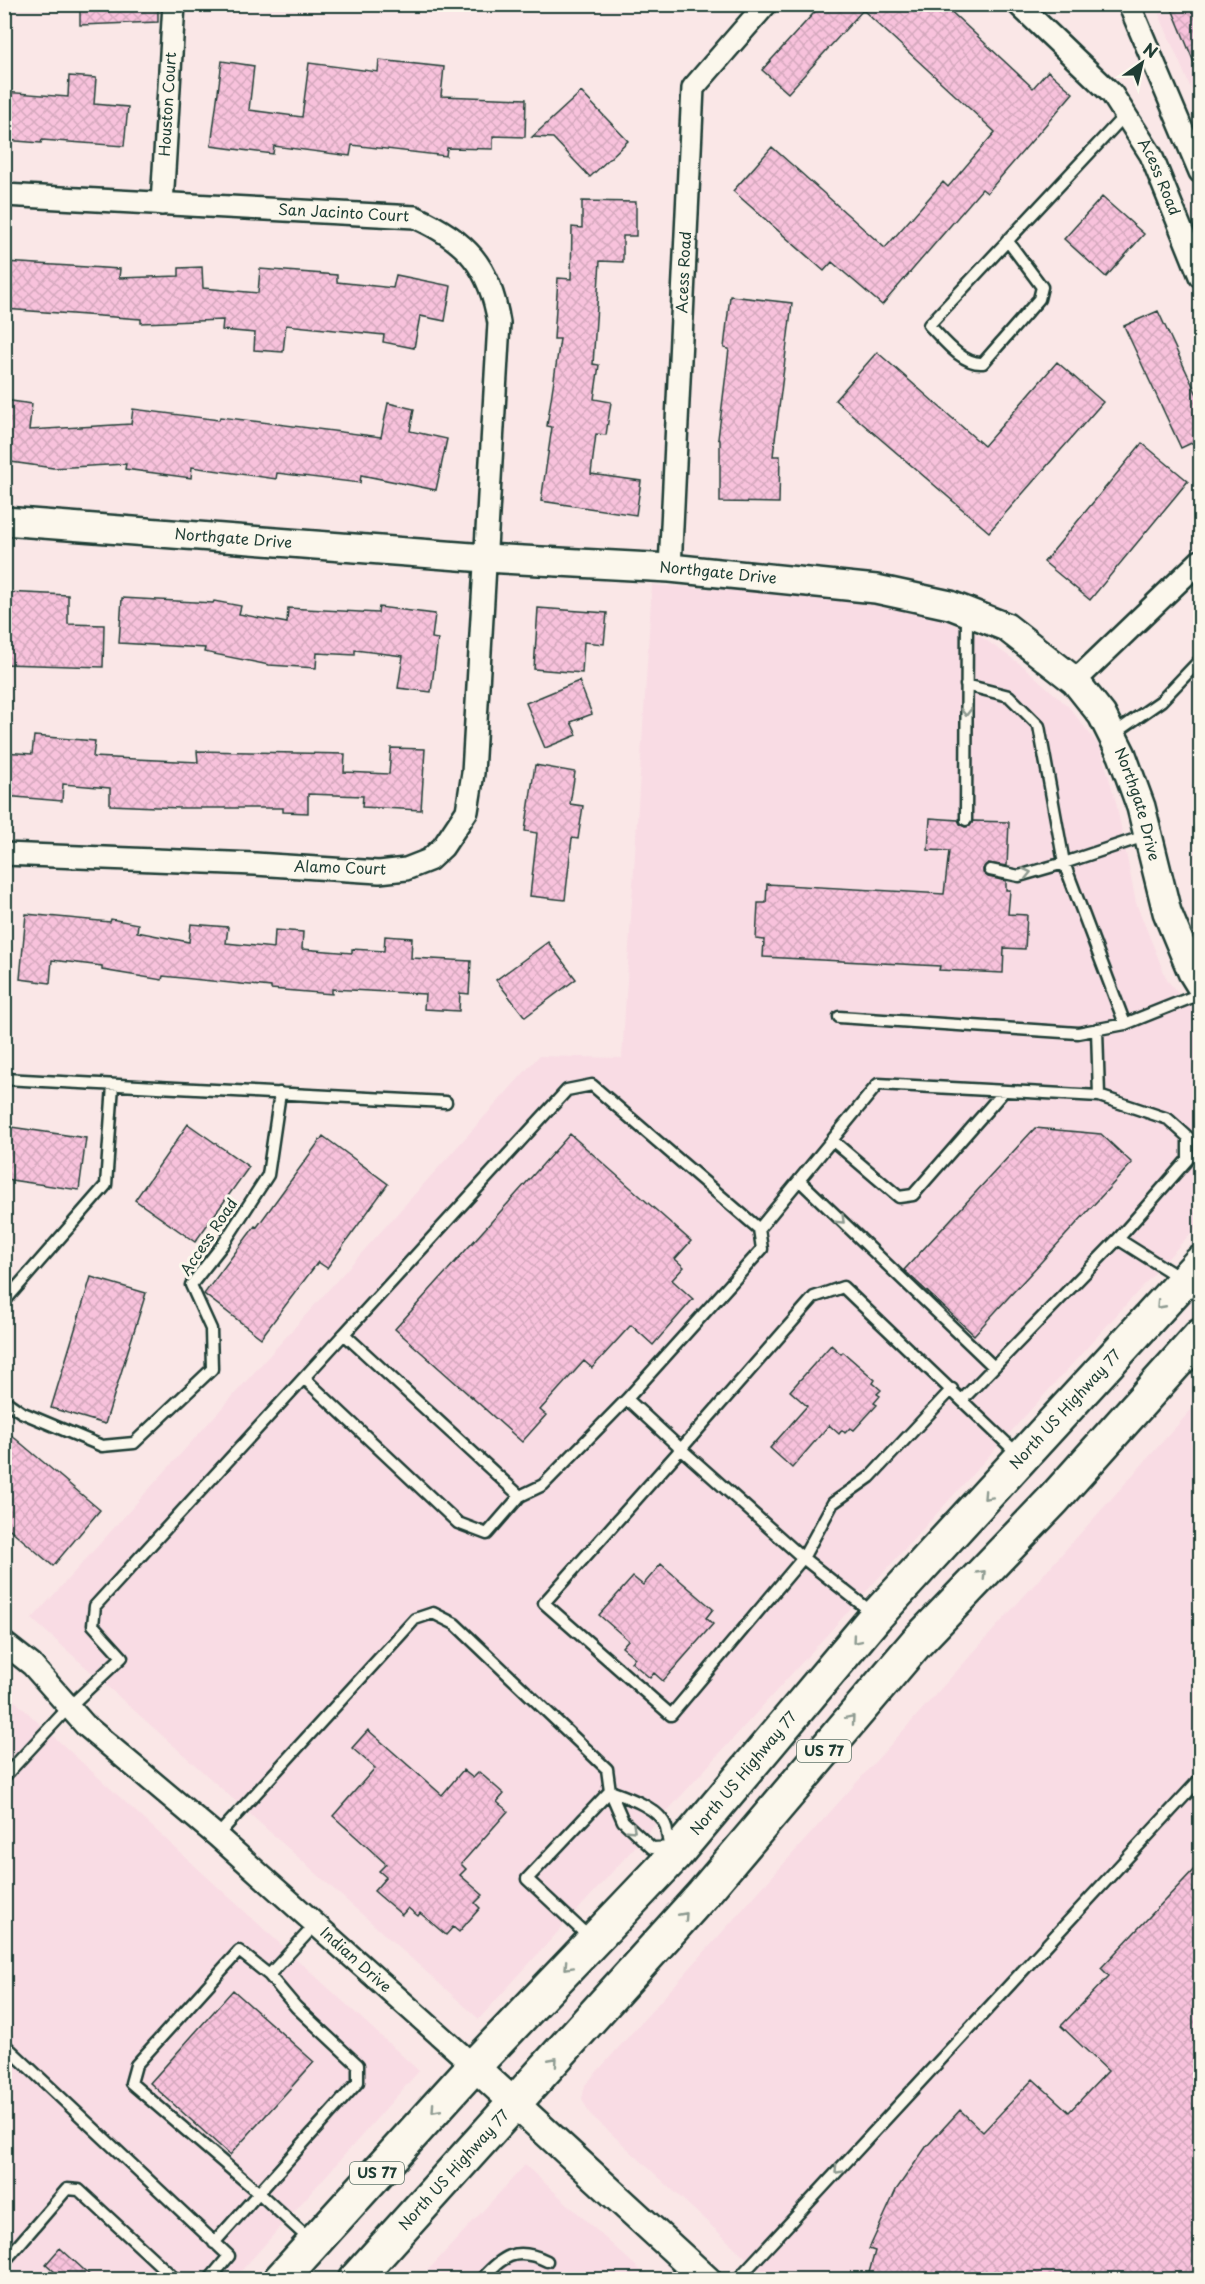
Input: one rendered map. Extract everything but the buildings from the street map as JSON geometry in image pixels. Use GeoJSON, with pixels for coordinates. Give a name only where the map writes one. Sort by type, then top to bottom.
{"type":"FeatureCollection","features":[{"type":"Feature","properties":{"kind":"main road","name":"North US Highway 77"},"geometry":{"type":"LineString","coordinates":[[280,2280],[592,1940],[876,1616],[1192,1271]]}},
{"type":"Feature","properties":{"kind":"main road","name":"North US Highway 77"},"geometry":{"type":"LineString","coordinates":[[355,2280],[703,1894],[916,1643],[1054,1498],[1200,1336]]}},
{"type":"Feature","properties":{"kind":"street","name":"Houston Court"},"geometry":{"type":"LineString","coordinates":[[162,204],[174,4]]}},
{"type":"Feature","properties":{"kind":"street","name":"Acess Road"},"geometry":{"type":"LineString","coordinates":[[670,568],[693,88],[766,4]]}},
{"type":"Feature","properties":{"kind":"street","name":"Acess Road"},"geometry":{"type":"LineString","coordinates":[[1018,4],[1112,94],[1150,156],[1200,276]]}},
{"type":"Feature","properties":{"kind":"street"},"geometry":{"type":"LineString","coordinates":[[1128,4],[1200,172]]}},
{"type":"Feature","properties":{"kind":"street","name":"San Jacinto Court"},"geometry":{"type":"LineString","coordinates":[[4,195],[415,217],[441,229],[469,252],[480,266],[495,300],[499,322],[485,558]]}},
{"type":"Feature","properties":{"kind":"street","name":"Northgate Drive"},"geometry":{"type":"LineString","coordinates":[[4,521],[485,558],[670,568],[876,589],[950,605],[1006,627],[1075,681],[1102,715],[1122,755],[1137,796],[1167,912],[1191,946],[1192,972],[1200,985]]}},
{"type":"Feature","properties":{"kind":"street","name":"Alamo Court"},"geometry":{"type":"LineString","coordinates":[[4,854],[255,864],[380,872],[406,869],[429,860],[443,847],[466,811],[473,773],[485,558]]}},
{"type":"Feature","properties":{"kind":"street"},"geometry":{"type":"LineString","coordinates":[[1075,681],[1200,561]]}},
{"type":"Feature","properties":{"kind":"street","name":"Indian Drive"},"geometry":{"type":"LineString","coordinates":[[4,1643],[32,1665],[85,1725],[217,1836],[474,2066],[707,2280]]}},
{"type":"Feature","properties":{"kind":"lane"},"geometry":{"type":"LineString","coordinates":[[1007,240],[1042,287],[1039,299],[983,363],[974,364],[964,358],[929,325],[1007,240],[1125,115]]}},
{"type":"Feature","properties":{"kind":"lane"},"geometry":{"type":"LineString","coordinates":[[966,820],[967,612]]}},
{"type":"Feature","properties":{"kind":"lane"},"geometry":{"type":"LineString","coordinates":[[1112,735],[1161,701],[1200,660]]}},
{"type":"Feature","properties":{"kind":"lane"},"geometry":{"type":"LineString","coordinates":[[966,685],[1009,696],[1039,726],[1064,863],[1125,1024]]}},
{"type":"Feature","properties":{"kind":"lane"},"geometry":{"type":"LineString","coordinates":[[990,870],[1019,876],[1148,835]]}},
{"type":"Feature","properties":{"kind":"lane"},"geometry":{"type":"LineString","coordinates":[[839,1017],[1078,1033],[1125,1024],[1200,994]]}},
{"type":"Feature","properties":{"kind":"lane"},"geometry":{"type":"LineString","coordinates":[[1097,1029],[1099,1096]]}},
{"type":"Feature","properties":{"kind":"lane"},"geometry":{"type":"LineString","coordinates":[[4,1078],[446,1101]]}},
{"type":"Feature","properties":{"kind":"lane"},"geometry":{"type":"LineString","coordinates":[[4,1777],[69,1707],[122,1657],[93,1625],[95,1606],[567,1090],[592,1084],[759,1229],[762,1249],[627,1399],[543,1485],[520,1496],[487,1533],[458,1523],[304,1378]]}},
{"type":"Feature","properties":{"kind":"lane"},"geometry":{"type":"LineString","coordinates":[[759,1229],[878,1084],[1099,1096],[1168,1119],[1188,1137],[1188,1160],[1118,1239],[962,1400]]}},
{"type":"Feature","properties":{"kind":"lane"},"geometry":{"type":"LineString","coordinates":[[4,1302],[106,1185],[113,1085]]}},
{"type":"Feature","properties":{"kind":"lane"},"geometry":{"type":"LineString","coordinates":[[832,1140],[899,1197],[913,1195],[1004,1091]]}},
{"type":"Feature","properties":{"kind":"lane","name":"Access Road"},"geometry":{"type":"LineString","coordinates":[[4,1400],[21,1412],[102,1446],[134,1443],[212,1369],[211,1329],[191,1285],[224,1243],[268,1175],[280,1093]]}},
{"type":"Feature","properties":{"kind":"lane"},"geometry":{"type":"LineString","coordinates":[[799,1180],[994,1367]]}},
{"type":"Feature","properties":{"kind":"lane"},"geometry":{"type":"LineString","coordinates":[[1118,1239],[1192,1271]]}},
{"type":"Feature","properties":{"kind":"lane"},"geometry":{"type":"LineString","coordinates":[[952,1389],[870,1477],[833,1503],[803,1558],[671,1715],[544,1602],[814,1297],[843,1287],[952,1389],[1023,1458]]}},
{"type":"Feature","properties":{"kind":"lane"},"geometry":{"type":"LineString","coordinates":[[344,1334],[520,1496]]}},
{"type":"Feature","properties":{"kind":"lane"},"geometry":{"type":"LineString","coordinates":[[627,1399],[803,1558],[876,1616]]}},
{"type":"Feature","properties":{"kind":"lane"},"geometry":{"type":"LineString","coordinates":[[217,1836],[415,1619],[433,1613],[455,1624],[607,1769],[610,1791],[622,1821],[652,1848],[673,1850],[665,1824],[642,1803],[610,1791]]}},
{"type":"Feature","properties":{"kind":"lane"},"geometry":{"type":"LineString","coordinates":[[4,1758],[14,1767]]}},
{"type":"Feature","properties":{"kind":"lane"},"geometry":{"type":"LineString","coordinates":[[737,2280],[1200,1779]]}},
{"type":"Feature","properties":{"kind":"lane"},"geometry":{"type":"LineString","coordinates":[[592,1940],[527,1879],[610,1791]]}},
{"type":"Feature","properties":{"kind":"lane"},"geometry":{"type":"LineString","coordinates":[[269,1975],[315,1925]]}},
{"type":"Feature","properties":{"kind":"lane"},"geometry":{"type":"LineString","coordinates":[[214,2242],[259,2193],[358,2082],[358,2065],[296,2007],[269,1975],[239,1951],[135,2065],[131,2083],[259,2193],[313,2243]]}},
{"type":"Feature","properties":{"kind":"lane"},"geometry":{"type":"LineString","coordinates":[[4,2044],[229,2256],[209,2280]]}},
{"type":"Feature","properties":{"kind":"lane"},"geometry":{"type":"LineString","coordinates":[[4,2262],[67,2188],[79,2190],[176,2280]]}},
{"type":"Feature","properties":{"kind":"lane"},"geometry":{"type":"LineString","coordinates":[[481,2280],[501,2259],[511,2255],[521,2253],[535,2255],[547,2261]]}},
{"type":"Feature","properties":{"kind":"shaded area"},"geometry":{"type":"Polygon","coordinates":[[[1155,5],[1200,5],[1200,110],[1155,5]]]}},
{"type":"Feature","properties":{"kind":"shaded area"},"geometry":{"type":"Polygon","coordinates":[[[652,585],[863,598],[925,611],[980,636],[1023,666],[1069,707],[1100,747],[1116,802],[1136,903],[1167,980],[1200,1019],[1200,1223],[479,2019],[32,1619],[539,1056],[622,1058],[652,585]]]}},
{"type":"Feature","properties":{"kind":"shaded area"},"geometry":{"type":"Polygon","coordinates":[[[1200,1400],[1200,2279],[769,2279],[590,2114],[582,2099],[585,2085],[1200,1400]]]}},
{"type":"Feature","properties":{"kind":"shaded area"},"geometry":{"type":"Polygon","coordinates":[[[4,1691],[419,2071],[234,2279],[5,2279],[4,1691]]]}},
{"type":"Feature","properties":{"kind":"shaded area"},"geometry":{"type":"Polygon","coordinates":[[[525,2165],[650,2279],[419,2280],[525,2165]]]}}]}
